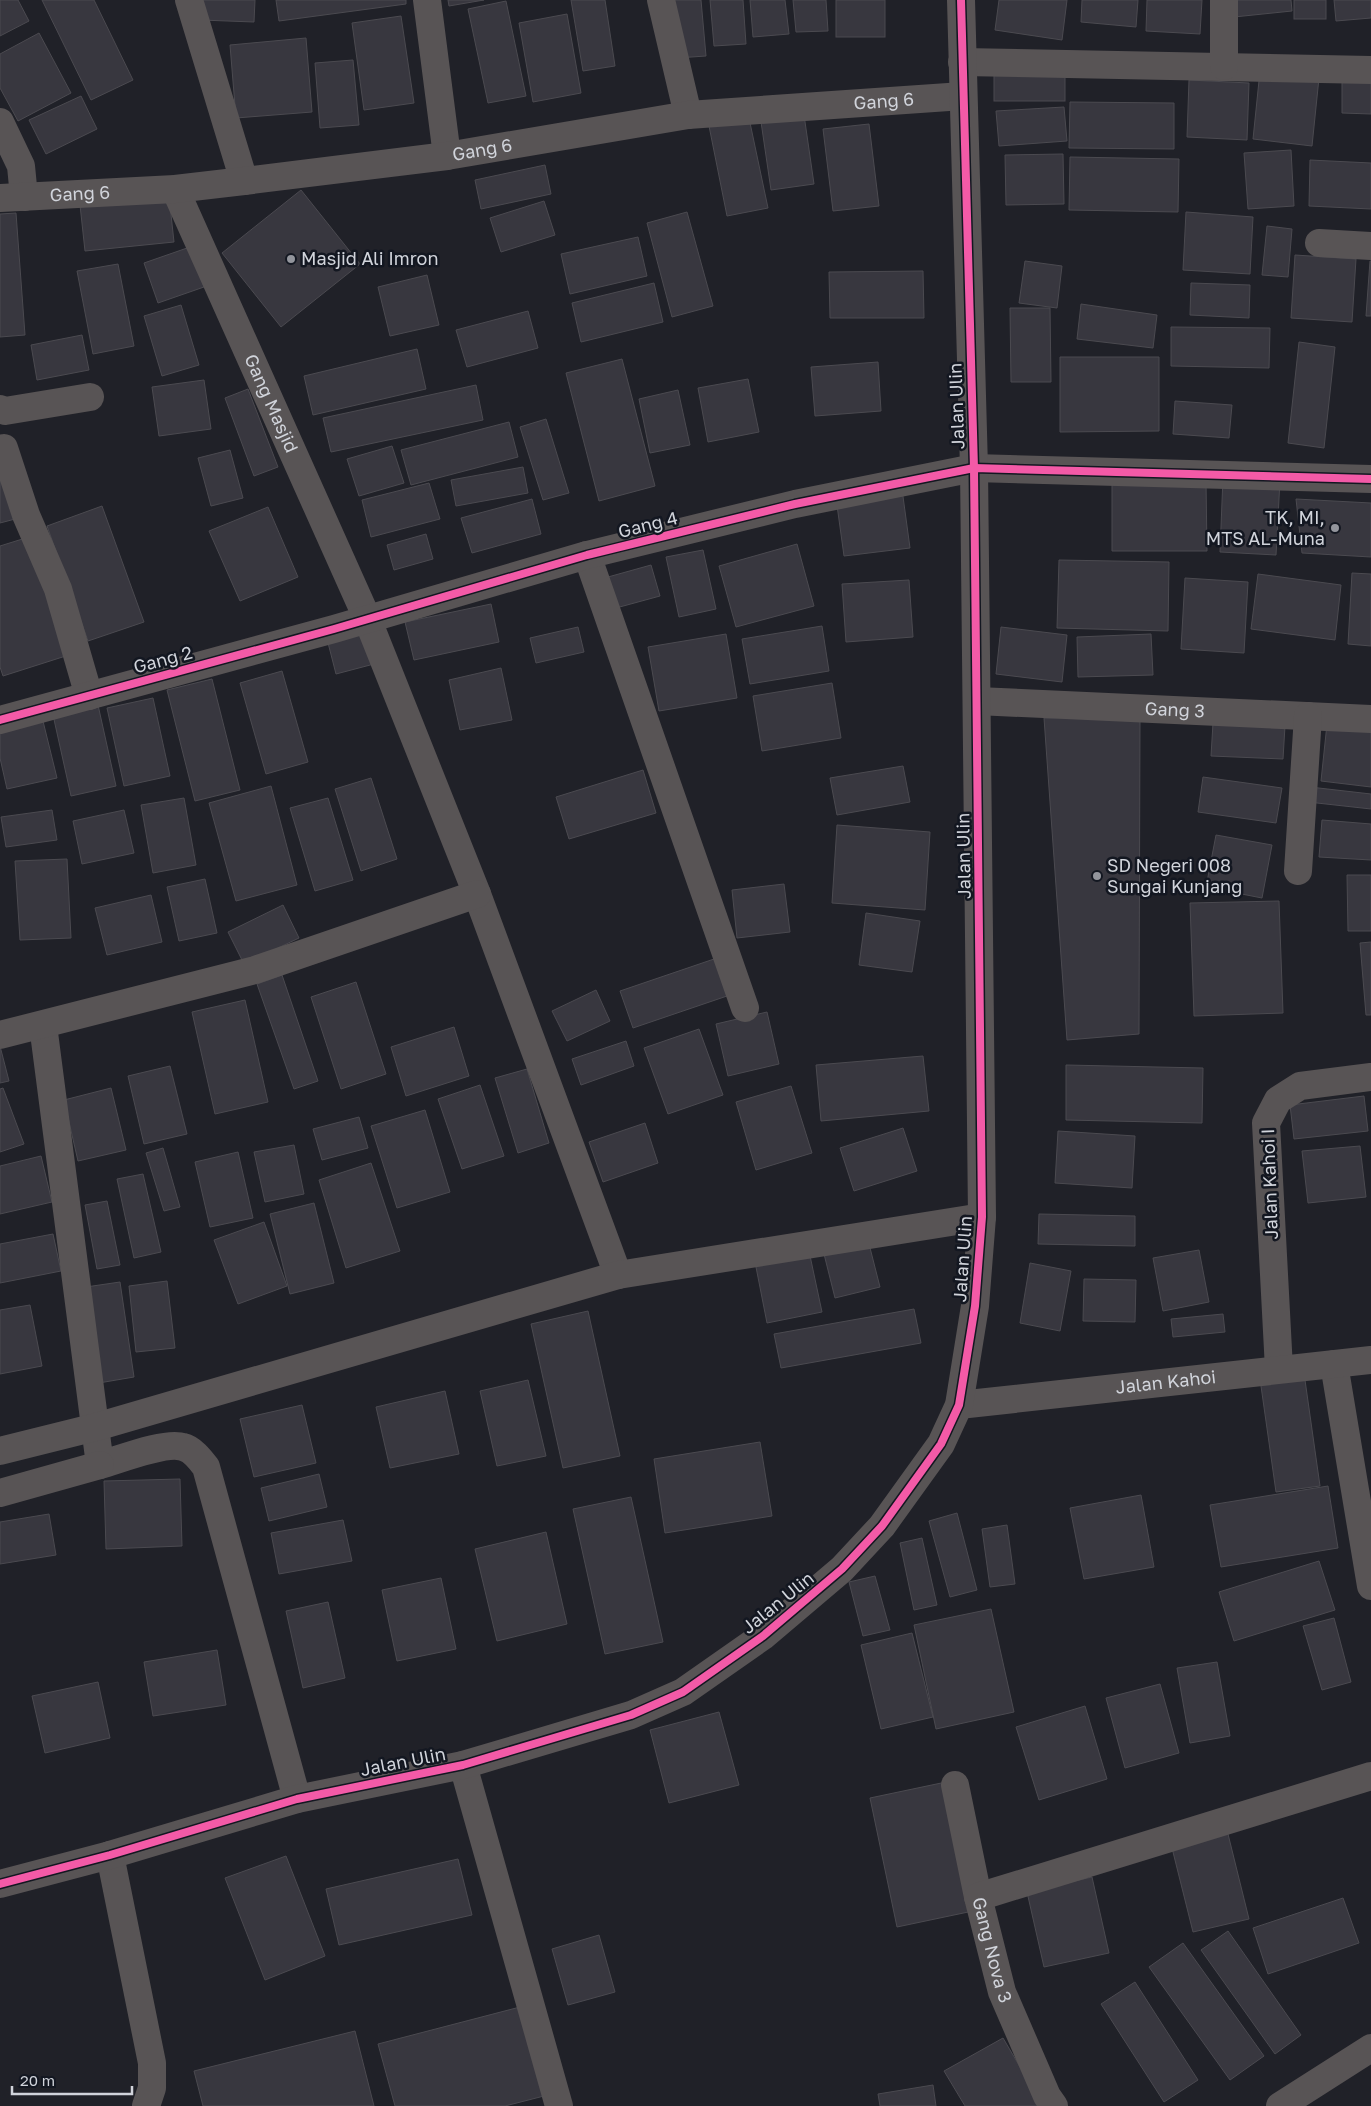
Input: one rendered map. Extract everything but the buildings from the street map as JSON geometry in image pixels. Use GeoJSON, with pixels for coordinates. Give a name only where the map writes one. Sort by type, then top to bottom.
{"type":"FeatureCollection","features":[{"type":"Feature","properties":{"kind":"street"},"geometry":{"type":"LineString","coordinates":[[189,0],[244,181]]}},
{"type":"Feature","properties":{"kind":"street"},"geometry":{"type":"LineString","coordinates":[[427,0],[447,156]]}},
{"type":"Feature","properties":{"kind":"street"},"geometry":{"type":"LineString","coordinates":[[661,0],[688,115]]}},
{"type":"Feature","properties":{"kind":"street","name":"Jalan Ulin"},"geometry":{"type":"LineString","coordinates":[[0,1884],[297,1799],[463,1765],[631,1715],[683,1692],[762,1636],[842,1569],[882,1526],[941,1444],[959,1405],[975,1306],[982,1217],[978,701],[974,468],[961,0]]}},
{"type":"Feature","properties":{"kind":"street"},"geometry":{"type":"LineString","coordinates":[[1224,0],[1224,66]]}},
{"type":"Feature","properties":{"kind":"street"},"geometry":{"type":"LineString","coordinates":[[962,62],[1371,70]]}},
{"type":"Feature","properties":{"kind":"street","name":"Gang 6"},"geometry":{"type":"LineString","coordinates":[[12,198],[176,189],[244,181],[447,156],[688,115],[963,96]]}},
{"type":"Feature","properties":{"kind":"street"},"geometry":{"type":"LineString","coordinates":[[0,122],[21,166],[12,198]]}},
{"type":"Feature","properties":{"kind":"street","name":"Gang Masjid"},"geometry":{"type":"LineString","coordinates":[[176,189],[367,618],[477,894],[618,1275]]}},
{"type":"Feature","properties":{"kind":"street"},"geometry":{"type":"LineString","coordinates":[[1319,243],[1371,246]]}},
{"type":"Feature","properties":{"kind":"street"},"geometry":{"type":"LineString","coordinates":[[0,409],[5,411],[90,397]]}},
{"type":"Feature","properties":{"kind":"street"},"geometry":{"type":"LineString","coordinates":[[4,448],[26,515],[58,589],[89,696]]}},
{"type":"Feature","properties":{"kind":"street","name":"Gang 4"},"geometry":{"type":"LineString","coordinates":[[334,629],[587,555],[795,504],[974,468],[1371,479]]}},
{"type":"Feature","properties":{"kind":"street"},"geometry":{"type":"LineString","coordinates":[[587,555],[746,1008]]}},
{"type":"Feature","properties":{"kind":"street","name":"Gang 2"},"geometry":{"type":"LineString","coordinates":[[0,720],[334,629]]}},
{"type":"Feature","properties":{"kind":"street","name":"Gang 3"},"geometry":{"type":"LineString","coordinates":[[978,701],[1371,719]]}},
{"type":"Feature","properties":{"kind":"street"},"geometry":{"type":"LineString","coordinates":[[1298,871],[1308,716]]}},
{"type":"Feature","properties":{"kind":"street"},"geometry":{"type":"LineString","coordinates":[[0,1035],[255,970],[477,894]]}},
{"type":"Feature","properties":{"kind":"street"},"geometry":{"type":"LineString","coordinates":[[42,1025],[100,1465]]}},
{"type":"Feature","properties":{"kind":"street","name":"Jalan Kahoi I"},"geometry":{"type":"LineString","coordinates":[[1280,1369],[1266,1123],[1278,1100],[1300,1086],[1371,1078]]}},
{"type":"Feature","properties":{"kind":"street"},"geometry":{"type":"LineString","coordinates":[[0,1451],[96,1428],[618,1275],[982,1217]]}},
{"type":"Feature","properties":{"kind":"street","name":"Jalan Kahoi"},"geometry":{"type":"LineString","coordinates":[[959,1405],[1371,1360]]}},
{"type":"Feature","properties":{"kind":"street"},"geometry":{"type":"LineString","coordinates":[[1334,1364],[1371,1581]]}},
{"type":"Feature","properties":{"kind":"street"},"geometry":{"type":"LineString","coordinates":[[0,1493],[161,1447],[182,1446],[197,1456],[206,1467],[297,1799]]}},
{"type":"Feature","properties":{"kind":"street"},"geometry":{"type":"LineString","coordinates":[[463,1765],[559,2106]]}},
{"type":"Feature","properties":{"kind":"street"},"geometry":{"type":"LineString","coordinates":[[978,1897],[1371,1776]]}},
{"type":"Feature","properties":{"kind":"street","name":"Gang Nova 3"},"geometry":{"type":"LineString","coordinates":[[955,1785],[978,1897],[1002,1992],[1047,2096],[1054,2106]]}},
{"type":"Feature","properties":{"kind":"street"},"geometry":{"type":"LineString","coordinates":[[110,1854],[152,2063],[152,2088],[146,2106]]}},
{"type":"Feature","properties":{"kind":"street"},"geometry":{"type":"LineString","coordinates":[[1280,2106],[1371,2048]]}},
{"type":"Feature","properties":{"kind":"cycle path"},"geometry":{"type":"LineString","coordinates":[[0,1884],[110,1855],[297,1799],[463,1765],[631,1715],[683,1692],[763,1636],[842,1569],[882,1526],[941,1444],[959,1405],[975,1306],[982,1217],[974,468],[961,0]]}},
{"type":"Feature","properties":{"kind":"cycle path"},"geometry":{"type":"LineString","coordinates":[[0,720],[334,629],[587,555],[795,504],[974,468],[1371,479]]}},
{"type":"Feature","properties":{"kind":"place","name":"Masjid Ali Imron"},"geometry":{"type":"Point","coordinates":[291,259]}},
{"type":"Feature","properties":{"kind":"place","name":"TK, MI, MTS AL-Muna"},"geometry":{"type":"Point","coordinates":[1335,528]}},
{"type":"Feature","properties":{"kind":"place","name":"SD Negeri 008 Sungai Kunjang"},"geometry":{"type":"Point","coordinates":[1097,876]}}]}
